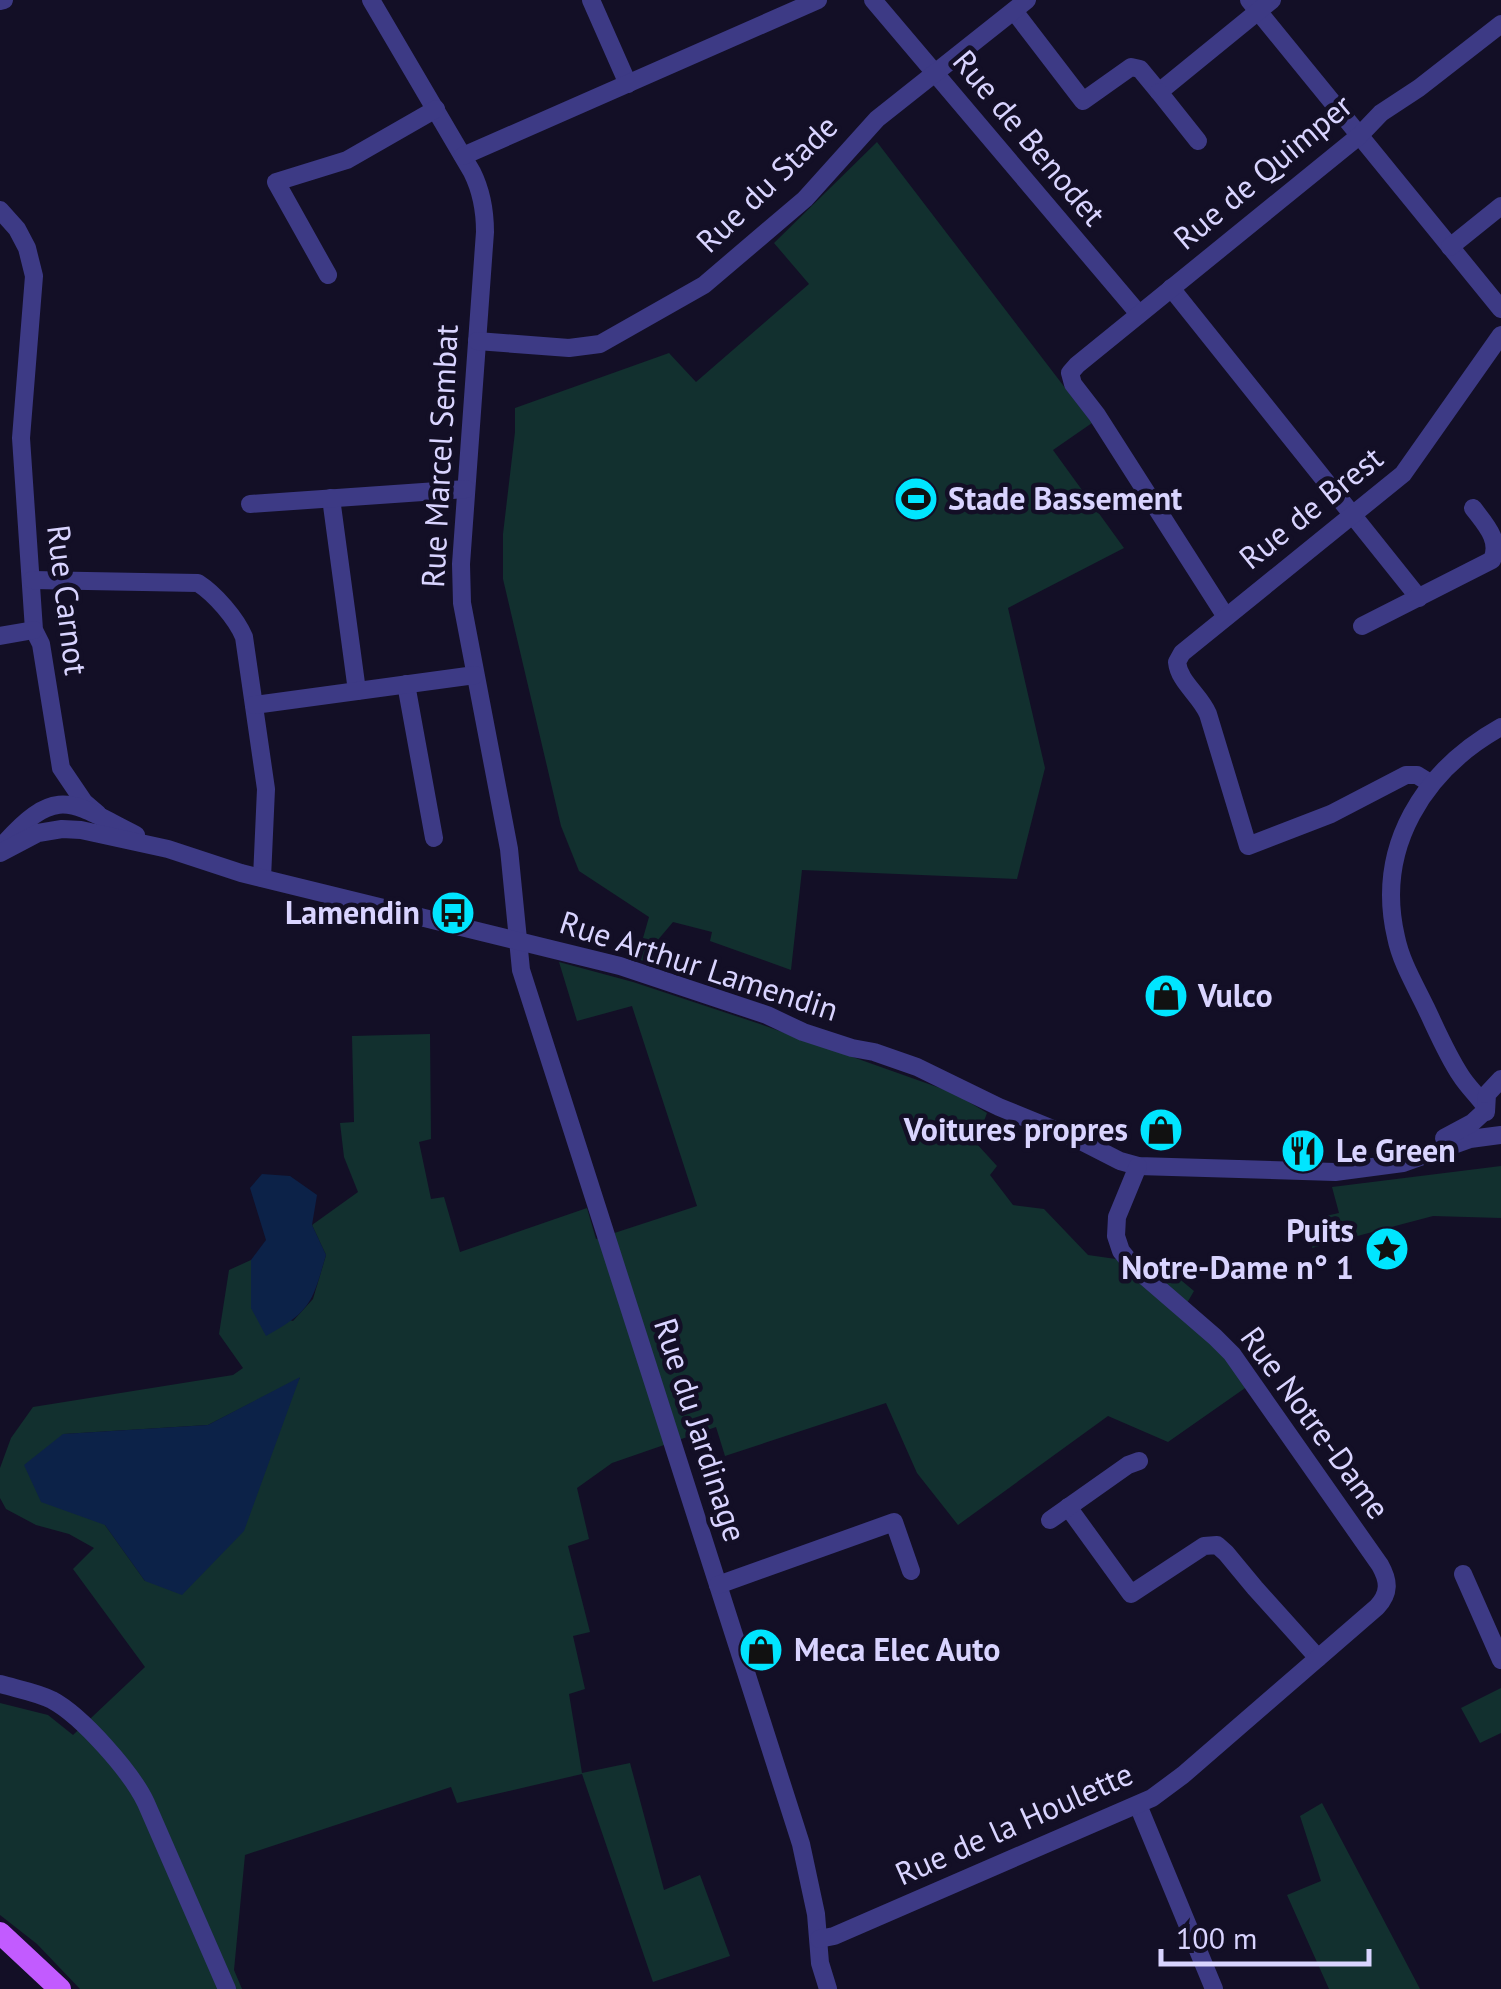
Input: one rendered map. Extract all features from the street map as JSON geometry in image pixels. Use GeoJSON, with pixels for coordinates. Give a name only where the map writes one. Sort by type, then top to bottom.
{"type":"FeatureCollection","features":[{"type":"Feature","properties":{"kind":"main road"},"geometry":{"type":"LineString","coordinates":[[0,1933],[60,1989]]}},
{"type":"Feature","properties":{"kind":"street","name":"Rue Marcel Sembat"},"geometry":{"type":"LineString","coordinates":[[371,0],[464,156],[480,190],[485,220],[461,564],[462,602],[509,849],[518,940]]}},
{"type":"Feature","properties":{"kind":"street"},"geometry":{"type":"LineString","coordinates":[[592,0],[628,84]]}},
{"type":"Feature","properties":{"kind":"street"},"geometry":{"type":"LineString","coordinates":[[464,156],[818,0]]}},
{"type":"Feature","properties":{"kind":"street","name":"Rue de Benodet"},"geometry":{"type":"LineString","coordinates":[[873,0],[1139,314]]}},
{"type":"Feature","properties":{"kind":"street"},"geometry":{"type":"LineString","coordinates":[[1160,92],[1260,4],[1359,136],[1501,309]]}},
{"type":"Feature","properties":{"kind":"street"},"geometry":{"type":"LineString","coordinates":[[1020,6],[1083,101],[1131,66],[1140,69],[1198,141]]}},
{"type":"Feature","properties":{"kind":"street","name":"Rue du Stade"},"geometry":{"type":"LineString","coordinates":[[477,341],[580,348],[600,344],[694,291],[796,208],[877,120],[1020,6]]}},
{"type":"Feature","properties":{"kind":"street","name":"Rue de Quimper"},"geometry":{"type":"LineString","coordinates":[[1226,617],[1073,384],[1070,373],[1359,136],[1381,113],[1501,24]]}},
{"type":"Feature","properties":{"kind":"street"},"geometry":{"type":"LineString","coordinates":[[328,275],[276,182],[358,155],[436,109]]}},
{"type":"Feature","properties":{"kind":"street"},"geometry":{"type":"LineString","coordinates":[[1450,247],[1501,206]]}},
{"type":"Feature","properties":{"kind":"street","name":"Rue Carnot"},"geometry":{"type":"LineString","coordinates":[[0,210],[22,238],[34,276],[21,438],[34,630],[41,644],[61,768],[76,793],[98,814]]}},
{"type":"Feature","properties":{"kind":"street"},"geometry":{"type":"LineString","coordinates":[[1171,288],[1418,598]]}},
{"type":"Feature","properties":{"kind":"street","name":"Rue de Brest"},"geometry":{"type":"LineString","coordinates":[[1430,783],[1406,775],[1332,814],[1248,846],[1208,714],[1178,672],[1177,662],[1182,653],[1408,468],[1501,335]]}},
{"type":"Feature","properties":{"kind":"street"},"geometry":{"type":"LineString","coordinates":[[250,504],[466,489]]}},
{"type":"Feature","properties":{"kind":"street"},"geometry":{"type":"LineString","coordinates":[[331,498],[357,691]]}},
{"type":"Feature","properties":{"kind":"street"},"geometry":{"type":"LineString","coordinates":[[1362,626],[1486,564],[1496,555],[1497,540],[1473,508]]}},
{"type":"Feature","properties":{"kind":"street"},"geometry":{"type":"LineString","coordinates":[[32,580],[190,582],[204,586],[242,632],[267,796],[262,878]]}},
{"type":"Feature","properties":{"kind":"street"},"geometry":{"type":"LineString","coordinates":[[0,636],[34,630]]}},
{"type":"Feature","properties":{"kind":"street"},"geometry":{"type":"LineString","coordinates":[[254,705],[474,676]]}},
{"type":"Feature","properties":{"kind":"street"},"geometry":{"type":"LineString","coordinates":[[406,684],[434,838]]}},
{"type":"Feature","properties":{"kind":"street"},"geometry":{"type":"LineString","coordinates":[[1501,727],[1456,757],[1430,783],[1398,847],[1392,880],[1392,916],[1403,960],[1456,1068],[1501,1134]]}},
{"type":"Feature","properties":{"kind":"street"},"geometry":{"type":"LineString","coordinates":[[28,838],[58,805],[61,768]]}},
{"type":"Feature","properties":{"kind":"street"},"geometry":{"type":"LineString","coordinates":[[0,851],[34,815],[70,804],[168,850]]}},
{"type":"Feature","properties":{"kind":"street"},"geometry":{"type":"LineString","coordinates":[[0,851],[52,830],[81,830],[168,850]]}},
{"type":"Feature","properties":{"kind":"street","name":"Rue Arthur Lamendin"},"geometry":{"type":"LineString","coordinates":[[168,850],[262,878],[642,972],[767,1015],[803,1032],[924,1070],[1138,1166]]}},
{"type":"Feature","properties":{"kind":"street","name":"Rue du Jardinage"},"geometry":{"type":"LineString","coordinates":[[518,940],[521,970],[804,1854],[820,1964],[828,1989]]}},
{"type":"Feature","properties":{"kind":"street"},"geometry":{"type":"LineString","coordinates":[[1456,1068],[1470,1076],[1499,1080]]}},
{"type":"Feature","properties":{"kind":"street"},"geometry":{"type":"LineString","coordinates":[[1380,1166],[1460,1131],[1485,1109],[1489,1090],[1499,1080]]}},
{"type":"Feature","properties":{"kind":"street"},"geometry":{"type":"LineString","coordinates":[[1138,1166],[1316,1172],[1412,1160],[1501,1134]]}},
{"type":"Feature","properties":{"kind":"street","name":"Rue Notre-Dame"},"geometry":{"type":"LineString","coordinates":[[1138,1166],[1118,1217],[1116,1236],[1121,1251],[1134,1268],[1232,1354],[1386,1576]]}},
{"type":"Feature","properties":{"kind":"street"},"geometry":{"type":"LineString","coordinates":[[1050,1520],[1128,1464],[1139,1462]]}},
{"type":"Feature","properties":{"kind":"street"},"geometry":{"type":"LineString","coordinates":[[1068,1506],[1131,1594],[1204,1546],[1217,1546],[1318,1658]]}},
{"type":"Feature","properties":{"kind":"street"},"geometry":{"type":"LineString","coordinates":[[718,1585],[894,1522],[911,1570]]}},
{"type":"Feature","properties":{"kind":"street"},"geometry":{"type":"LineString","coordinates":[[1463,1574],[1501,1660]]}},
{"type":"Feature","properties":{"kind":"street","name":"Rue de la Houlette"},"geometry":{"type":"LineString","coordinates":[[819,1940],[1138,1805],[1162,1791],[1382,1602],[1387,1590],[1386,1576]]}},
{"type":"Feature","properties":{"kind":"street"},"geometry":{"type":"LineString","coordinates":[[0,1684],[40,1695],[63,1707],[136,1784],[227,1989]]}},
{"type":"Feature","properties":{"kind":"street"},"geometry":{"type":"LineString","coordinates":[[1138,1805],[1214,1989]]}},
{"type":"Feature","properties":{"kind":"green space"},"geometry":{"type":"Polygon","coordinates":[[[877,142],[1092,423],[1053,450],[1124,548],[1008,608],[1045,768],[1017,879],[802,870],[791,970],[710,941],[712,932],[673,922],[657,941],[651,963],[637,959],[649,917],[579,871],[561,826],[503,579],[503,534],[515,408],[669,353],[696,382],[809,284],[774,243],[877,142]]]}},
{"type":"Feature","properties":{"kind":"green space"},"geometry":{"type":"Polygon","coordinates":[[[559,962],[760,1024],[954,1093],[987,1113],[976,1143],[997,1166],[990,1175],[1013,1205],[1044,1209],[1088,1255],[1116,1259],[1135,1275],[1164,1266],[1194,1291],[1187,1303],[1224,1334],[1258,1379],[1168,1442],[1108,1416],[958,1525],[917,1473],[886,1403],[725,1456],[716,1427],[612,1463],[577,1488],[589,1539],[568,1546],[590,1632],[573,1636],[585,1689],[569,1694],[582,1773],[630,1763],[664,1890],[700,1875],[730,1956],[653,1982],[582,1774],[457,1803],[451,1787],[245,1855],[234,1970],[242,1989],[80,1989],[37,1944],[0,1915],[0,1703],[48,1715],[73,1735],[145,1667],[73,1569],[94,1548],[6,1509],[0,1498],[0,1468],[11,1438],[33,1407],[233,1375],[243,1368],[219,1334],[229,1270],[251,1260],[251,1308],[293,1321],[313,1299],[326,1255],[312,1225],[358,1192],[344,1157],[340,1123],[354,1122],[352,1036],[430,1034],[431,1139],[419,1142],[431,1199],[444,1197],[460,1252],[587,1208],[596,1239],[697,1206],[632,1006],[577,1021],[559,962]],[[300,1378],[208,1425],[64,1434],[105,1525],[145,1581],[300,1378]]]}},
{"type":"Feature","properties":{"kind":"green space"},"geometry":{"type":"Polygon","coordinates":[[[1501,1166],[1501,1218],[1433,1216],[1312,1248],[1321,1217],[1339,1213],[1332,1187],[1501,1166]]]}},
{"type":"Feature","properties":{"kind":"green space"},"geometry":{"type":"Polygon","coordinates":[[[1501,1688],[1501,1733],[1480,1743],[1461,1708],[1501,1688]]]}},
{"type":"Feature","properties":{"kind":"green space"},"geometry":{"type":"Polygon","coordinates":[[[1322,1803],[1420,1989],[1329,1989],[1287,1895],[1321,1881],[1300,1816],[1322,1803]]]}},
{"type":"Feature","properties":{"kind":"water"},"geometry":{"type":"Polygon","coordinates":[[[262,1174],[290,1176],[317,1195],[312,1225],[326,1255],[308,1304],[292,1320],[266,1336],[251,1308],[251,1260],[266,1240],[250,1188],[262,1174]]]}},
{"type":"Feature","properties":{"kind":"water"},"geometry":{"type":"Polygon","coordinates":[[[300,1377],[244,1531],[182,1595],[145,1581],[105,1525],[41,1502],[24,1465],[63,1434],[208,1425],[300,1377]]]}},
{"type":"Feature","properties":{"kind":"place","name":"Stade Bassement"},"geometry":{"type":"Point","coordinates":[916,499]}},
{"type":"Feature","properties":{"kind":"place","name":"Lamendin"},"geometry":{"type":"Point","coordinates":[453,913]}},
{"type":"Feature","properties":{"kind":"place","name":"Vulco"},"geometry":{"type":"Point","coordinates":[1166,996]}},
{"type":"Feature","properties":{"kind":"place","name":"Voitures propres"},"geometry":{"type":"Point","coordinates":[1161,1130]}},
{"type":"Feature","properties":{"kind":"place","name":"Le Green"},"geometry":{"type":"Point","coordinates":[1303,1151]}},
{"type":"Feature","properties":{"kind":"place","name":"Puits Notre-Dame n° 1"},"geometry":{"type":"Point","coordinates":[1387,1249]}},
{"type":"Feature","properties":{"kind":"place","name":"Meca Elec Auto"},"geometry":{"type":"Point","coordinates":[761,1650]}}]}
